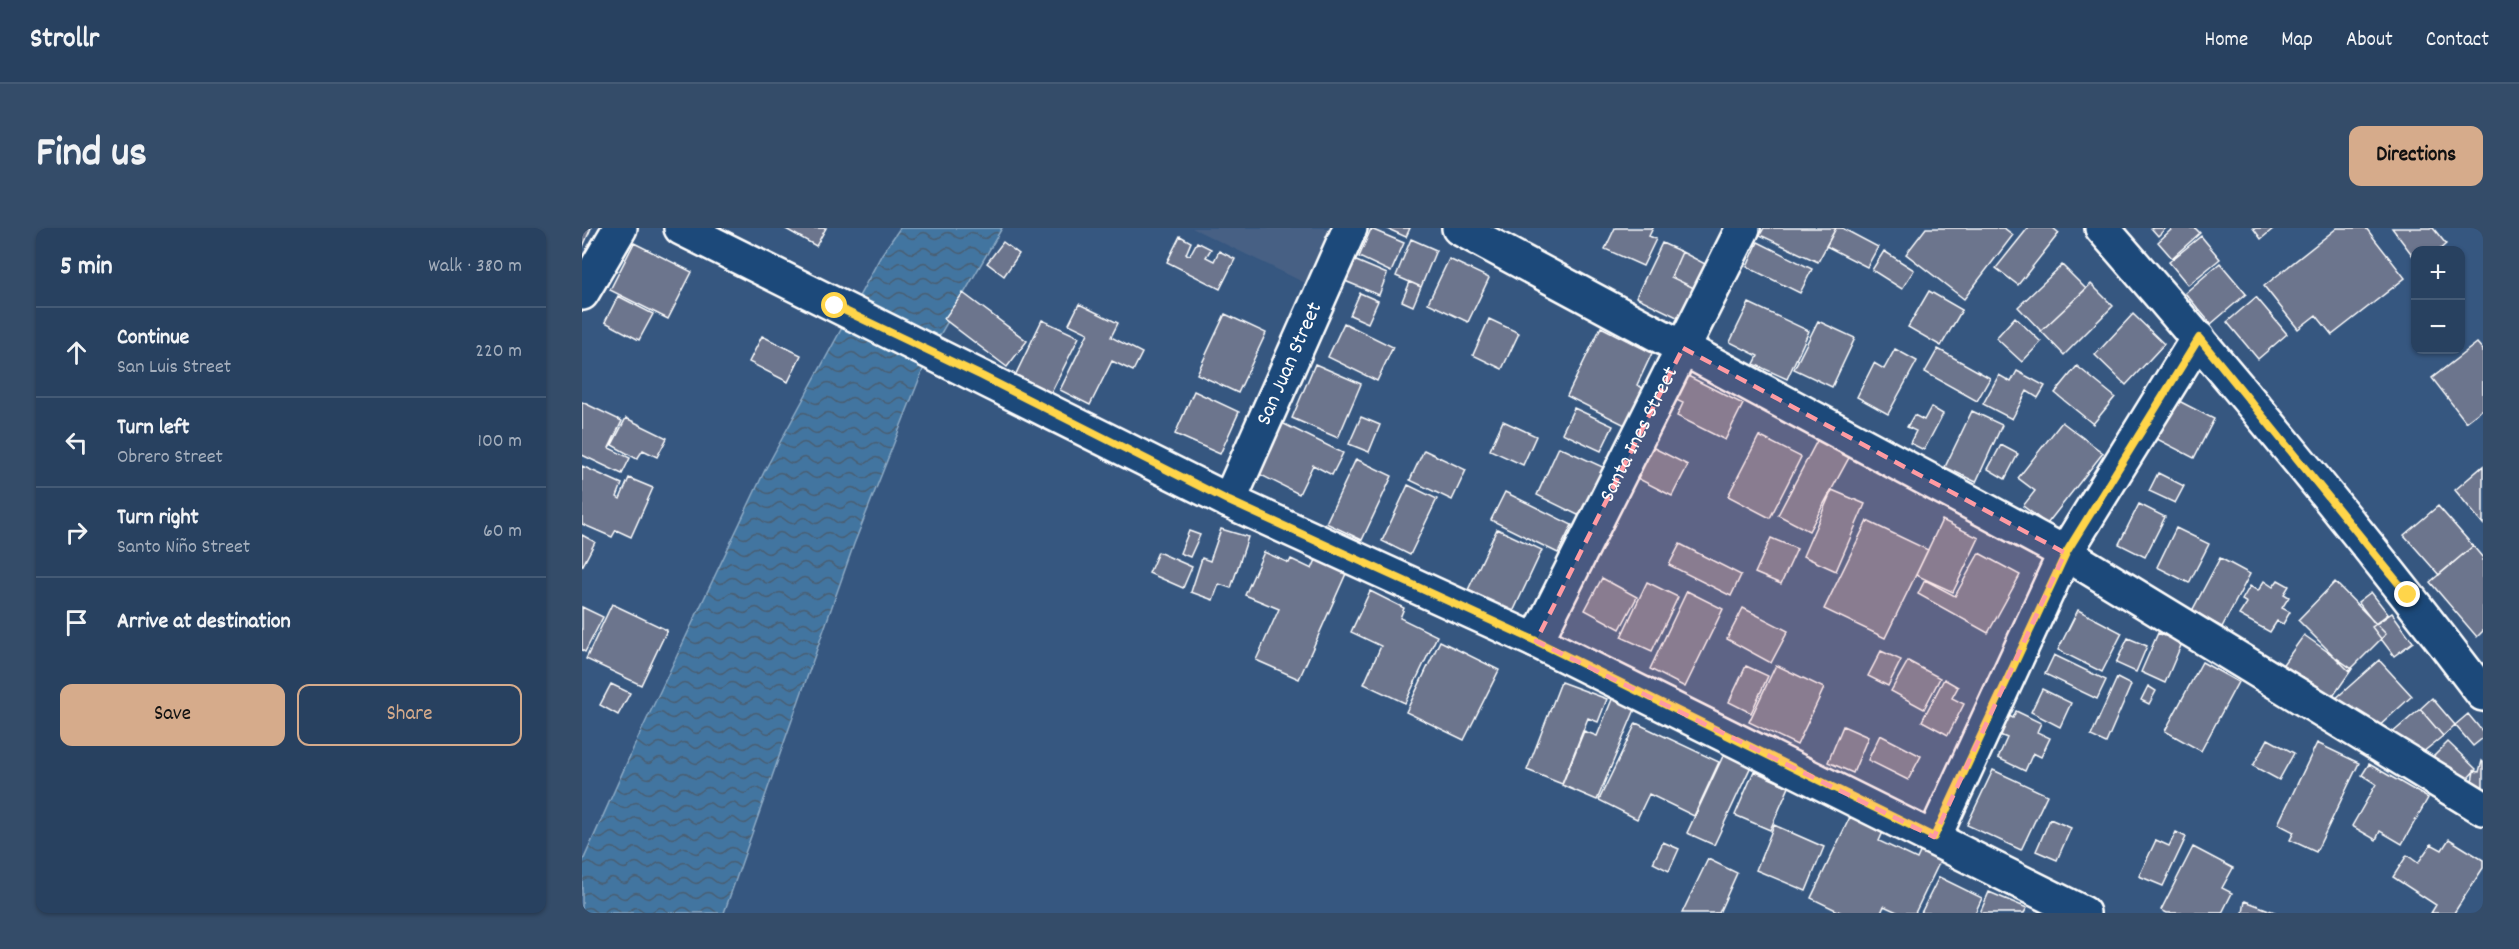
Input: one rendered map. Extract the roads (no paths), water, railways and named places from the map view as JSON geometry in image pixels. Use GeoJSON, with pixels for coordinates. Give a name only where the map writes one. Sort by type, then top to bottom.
{"type":"FeatureCollection","features":[{"type":"Feature","properties":{"kind":"street"},"geometry":{"type":"LineString","coordinates":[[582,293],[620,228]]}},
{"type":"Feature","properties":{"kind":"street"},"geometry":{"type":"LineString","coordinates":[[681,228],[1229,501],[1536,641],[1934,837],[2041,903],[2083,913]]}},
{"type":"Feature","properties":{"kind":"street","name":"San Juan Street"},"geometry":{"type":"LineString","coordinates":[[1229,501],[1350,228]]}},
{"type":"Feature","properties":{"kind":"street"},"geometry":{"type":"LineString","coordinates":[[1459,228],[2066,553],[2483,808]]}},
{"type":"Feature","properties":{"kind":"street","name":"Santa Ines Street"},"geometry":{"type":"LineString","coordinates":[[1536,641],[1743,228]]}},
{"type":"Feature","properties":{"kind":"street"},"geometry":{"type":"LineString","coordinates":[[2102,228],[2199,338],[2408,595],[2477,675]]}},
{"type":"Feature","properties":{"kind":"street"},"geometry":{"type":"LineString","coordinates":[[1934,837],[2066,553],[2199,338]]}},
{"type":"Feature","properties":{"kind":"water"},"geometry":{"type":"Polygon","coordinates":[[[900,228],[1002,228],[930,352],[854,544],[724,913],[582,913],[582,863],[637,740],[765,470],[882,254],[900,228]]]}}]}
